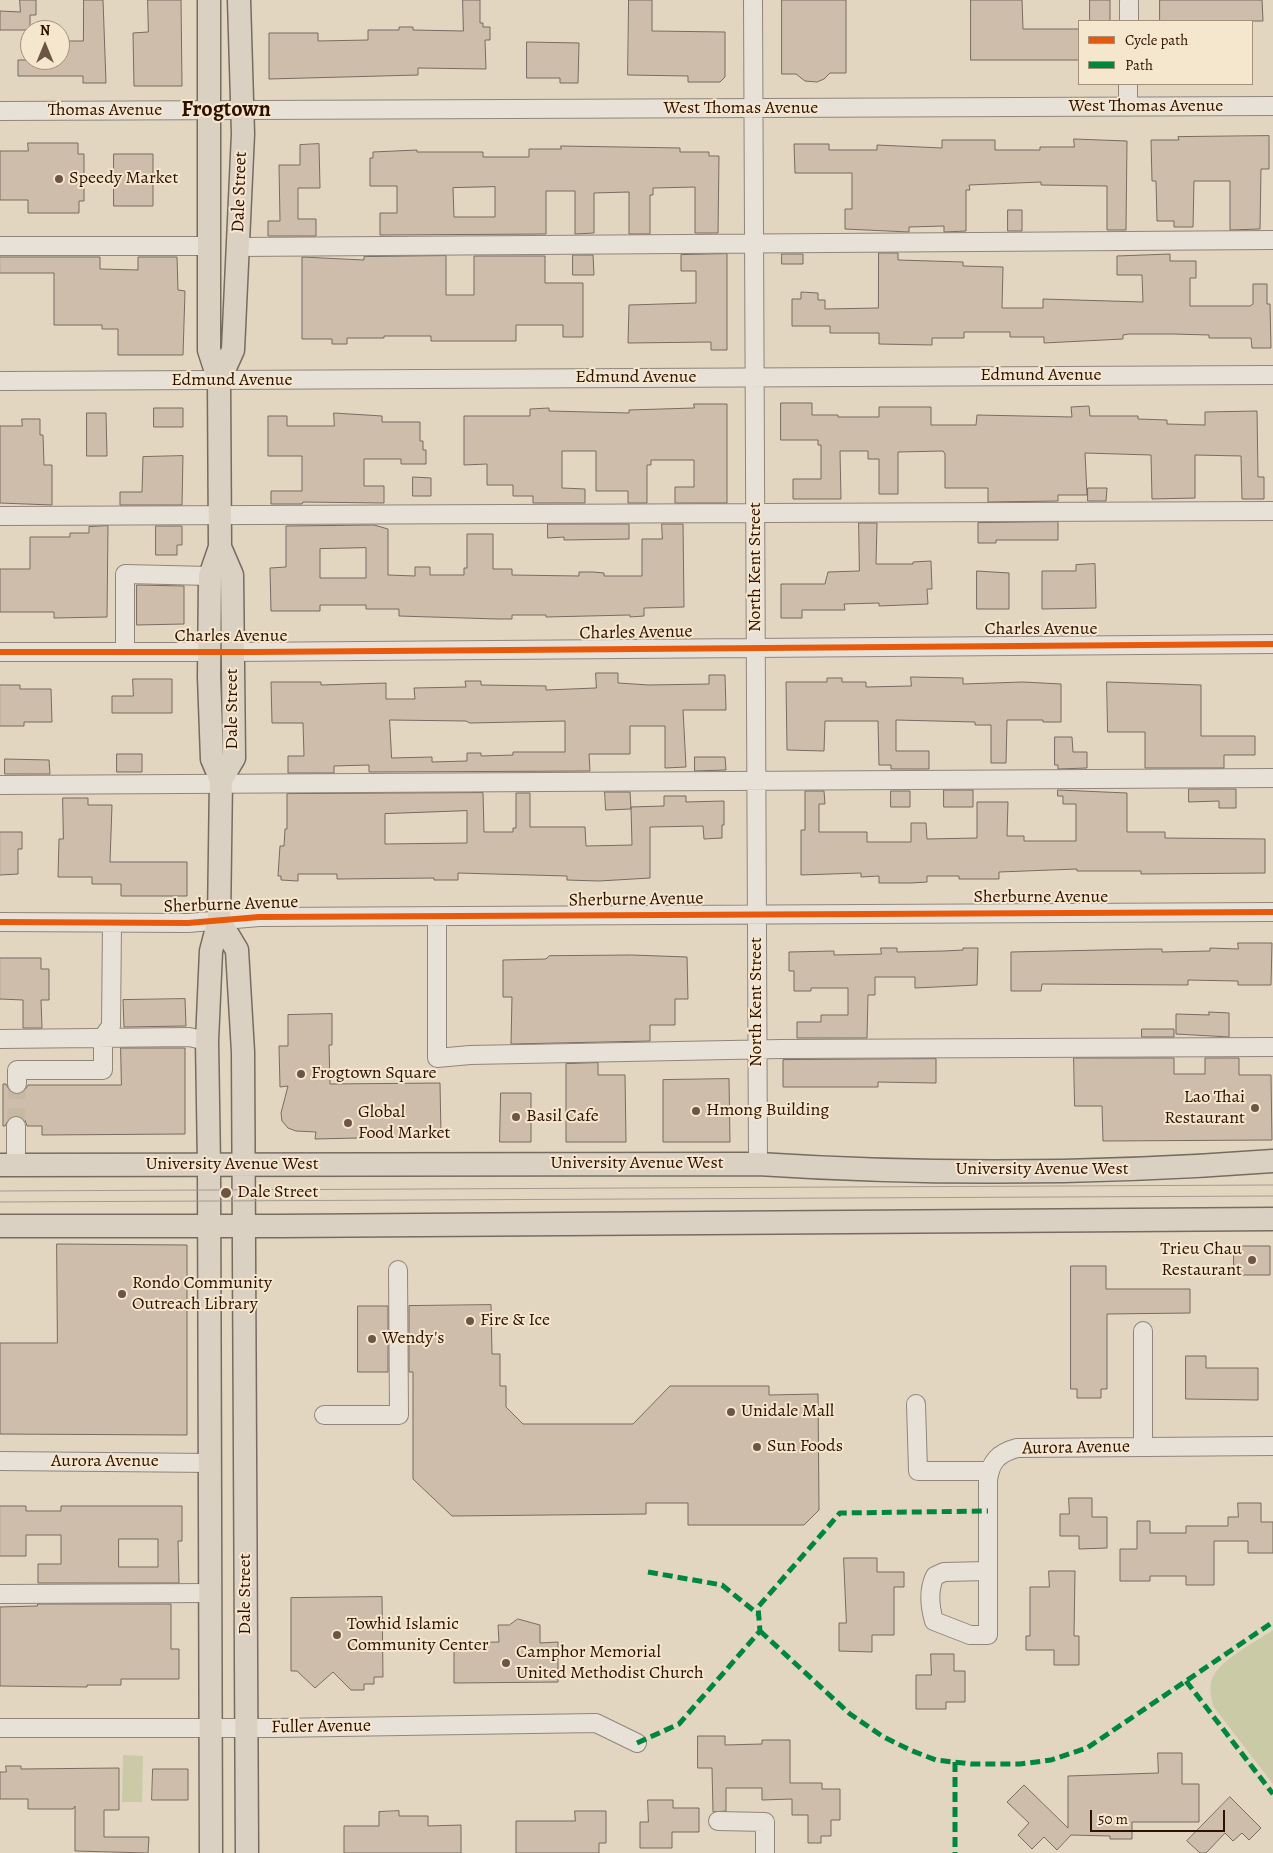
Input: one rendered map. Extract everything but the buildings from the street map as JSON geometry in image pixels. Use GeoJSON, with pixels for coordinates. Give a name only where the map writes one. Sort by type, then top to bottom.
{"type":"FeatureCollection","features":[{"type":"Feature","properties":{"kind":"main road","name":"Dale Street"},"geometry":{"type":"LineString","coordinates":[[209,0],[210,350],[219,381],[220,547],[210,576],[209,652],[212,759],[221,782],[220,920],[211,951],[207,1040],[210,1165],[211,1853]]}},
{"type":"Feature","properties":{"kind":"main road","name":"Dale Street"},"geometry":{"type":"LineString","coordinates":[[219,381],[233,350],[243,112],[239,0]]}},
{"type":"Feature","properties":{"kind":"main road","name":"Dale Street"},"geometry":{"type":"LineString","coordinates":[[220,547],[232,575],[234,758],[221,782]]}},
{"type":"Feature","properties":{"kind":"main road","name":"Dale Street"},"geometry":{"type":"LineString","coordinates":[[220,920],[237,950],[243,1052],[247,1853]]}},
{"type":"Feature","properties":{"kind":"main road","name":"University Avenue West"},"geometry":{"type":"LineString","coordinates":[[8,1165],[758,1164],[876,1171],[1138,1170],[1273,1161]]}},
{"type":"Feature","properties":{"kind":"main road"},"geometry":{"type":"LineString","coordinates":[[0,1226],[1273,1219]]}},
{"type":"Feature","properties":{"kind":"street","name":"North Kent Street"},"geometry":{"type":"LineString","coordinates":[[753,0],[758,1164]]}},
{"type":"Feature","properties":{"kind":"street"},"geometry":{"type":"LineString","coordinates":[[1129,2],[1129,20]]}},
{"type":"Feature","properties":{"kind":"street"},"geometry":{"type":"LineString","coordinates":[[1128,85],[1128,107]]}},
{"type":"Feature","properties":{"kind":"street","name":"West Thomas Avenue"},"geometry":{"type":"LineString","coordinates":[[210,111],[1273,106]]}},
{"type":"Feature","properties":{"kind":"street","name":"Thomas Avenue"},"geometry":{"type":"LineString","coordinates":[[0,111],[210,111]]}},
{"type":"Feature","properties":{"kind":"street"},"geometry":{"type":"LineString","coordinates":[[238,248],[1273,240]]}},
{"type":"Feature","properties":{"kind":"street"},"geometry":{"type":"LineString","coordinates":[[0,246],[209,246]]}},
{"type":"Feature","properties":{"kind":"street","name":"Edmund Avenue"},"geometry":{"type":"LineString","coordinates":[[0,381],[1273,375]]}},
{"type":"Feature","properties":{"kind":"street"},"geometry":{"type":"LineString","coordinates":[[0,516],[1273,511]]}},
{"type":"Feature","properties":{"kind":"street"},"geometry":{"type":"LineString","coordinates":[[125,652],[125,574],[210,576]]}},
{"type":"Feature","properties":{"kind":"street","name":"Charles Avenue"},"geometry":{"type":"LineString","coordinates":[[233,652],[756,646],[1273,644]]}},
{"type":"Feature","properties":{"kind":"street","name":"Charles Avenue"},"geometry":{"type":"LineString","coordinates":[[0,652],[209,652]]}},
{"type":"Feature","properties":{"kind":"street"},"geometry":{"type":"LineString","coordinates":[[0,785],[221,782],[1273,778]]}},
{"type":"Feature","properties":{"kind":"street","name":"Sherburne Avenue"},"geometry":{"type":"LineString","coordinates":[[0,922],[188,923],[258,917],[1273,912]]}},
{"type":"Feature","properties":{"kind":"street"},"geometry":{"type":"LineString","coordinates":[[437,917],[437,1058],[758,1050],[1273,1047]]}},
{"type":"Feature","properties":{"kind":"street"},"geometry":{"type":"LineString","coordinates":[[16,1084],[17,1070],[103,1070],[103,1037],[111,1026],[112,923]]}},
{"type":"Feature","properties":{"kind":"street"},"geometry":{"type":"LineString","coordinates":[[0,1038],[189,1037],[207,1040]]}},
{"type":"Feature","properties":{"kind":"street"},"geometry":{"type":"LineString","coordinates":[[8,1165],[16,1126]]}},
{"type":"Feature","properties":{"kind":"street"},"geometry":{"type":"LineString","coordinates":[[324,1415],[399,1414],[398,1270]]}},
{"type":"Feature","properties":{"kind":"street"},"geometry":{"type":"LineString","coordinates":[[1142,1331],[1143,1447]]}},
{"type":"Feature","properties":{"kind":"street"},"geometry":{"type":"LineString","coordinates":[[916,1404],[918,1471],[989,1471],[988,1635],[970,1634],[934,1621],[931,1612],[931,1584],[935,1576],[944,1572],[987,1571]]}},
{"type":"Feature","properties":{"kind":"street","name":"Aurora Avenue"},"geometry":{"type":"LineString","coordinates":[[989,1471],[996,1458],[1004,1452],[1017,1448],[1273,1446]]}},
{"type":"Feature","properties":{"kind":"street","name":"Aurora Avenue"},"geometry":{"type":"LineString","coordinates":[[0,1461],[211,1463]]}},
{"type":"Feature","properties":{"kind":"street"},"geometry":{"type":"LineString","coordinates":[[0,1594],[210,1593]]}},
{"type":"Feature","properties":{"kind":"street","name":"Fuller Avenue"},"geometry":{"type":"LineString","coordinates":[[0,1728],[246,1728],[596,1723],[637,1743]]}},
{"type":"Feature","properties":{"kind":"street"},"geometry":{"type":"LineString","coordinates":[[718,1821],[765,1822],[766,1853]]}},
{"type":"Feature","properties":{"kind":"green space"},"geometry":{"type":"Polygon","coordinates":[[[1273,1630],[1273,1784],[1213,1706],[1210,1689],[1212,1679],[1222,1665],[1273,1630]]]}},
{"type":"Feature","properties":{"kind":"green space"},"geometry":{"type":"Polygon","coordinates":[[[123,1755],[143,1756],[142,1802],[122,1802],[123,1755]]]}},
{"type":"Feature","properties":{"kind":"tunnel"},"geometry":{"type":"LineString","coordinates":[[16,1126],[17,1084]]}},
{"type":"Feature","properties":{"kind":"tram line"},"geometry":{"type":"LineString","coordinates":[[0,1191],[1273,1185]]}},
{"type":"Feature","properties":{"kind":"tram line"},"geometry":{"type":"LineString","coordinates":[[0,1202],[1273,1196]]}},
{"type":"Feature","properties":{"kind":"marked path"},"geometry":{"type":"LineString","coordinates":[[637,1743],[679,1724],[760,1631],[758,1607],[840,1513],[988,1511]]}},
{"type":"Feature","properties":{"kind":"marked path"},"geometry":{"type":"LineString","coordinates":[[648,1572],[722,1585],[758,1614]]}},
{"type":"Feature","properties":{"kind":"marked path"},"geometry":{"type":"LineString","coordinates":[[760,1631],[850,1714],[882,1736],[936,1760],[971,1764],[1020,1764],[1051,1760],[1087,1748],[1273,1622]]}},
{"type":"Feature","properties":{"kind":"marked path"},"geometry":{"type":"LineString","coordinates":[[1186,1681],[1273,1794]]}},
{"type":"Feature","properties":{"kind":"marked path"},"geometry":{"type":"LineString","coordinates":[[955,1762],[955,1853]]}},
{"type":"Feature","properties":{"kind":"cycle path"},"geometry":{"type":"LineString","coordinates":[[0,652],[256,652],[1273,644]]}},
{"type":"Feature","properties":{"kind":"cycle path"},"geometry":{"type":"LineString","coordinates":[[0,922],[188,923],[259,917],[1273,912]]}},
{"type":"Feature","properties":{"kind":"place","name":"Speedy Market"},"geometry":{"type":"Point","coordinates":[59,179]}},
{"type":"Feature","properties":{"kind":"place","name":"Frogtown Square"},"geometry":{"type":"Point","coordinates":[301,1074]}},
{"type":"Feature","properties":{"kind":"place","name":"Lao Thai Restaurant"},"geometry":{"type":"Point","coordinates":[1255,1108]}},
{"type":"Feature","properties":{"kind":"place","name":"Hmong Building"},"geometry":{"type":"Point","coordinates":[696,1111]}},
{"type":"Feature","properties":{"kind":"place","name":"Basil Cafe"},"geometry":{"type":"Point","coordinates":[516,1117]}},
{"type":"Feature","properties":{"kind":"place","name":"Global Food Market"},"geometry":{"type":"Point","coordinates":[348,1123]}},
{"type":"Feature","properties":{"kind":"place","name":"Dale Street"},"geometry":{"type":"Point","coordinates":[226,1193]}},
{"type":"Feature","properties":{"kind":"place","name":"Trieu Chau Restaurant"},"geometry":{"type":"Point","coordinates":[1252,1260]}},
{"type":"Feature","properties":{"kind":"place","name":"Rondo Community Outreach Library"},"geometry":{"type":"Point","coordinates":[122,1294]}},
{"type":"Feature","properties":{"kind":"place","name":"Fire & Ice"},"geometry":{"type":"Point","coordinates":[470,1321]}},
{"type":"Feature","properties":{"kind":"place","name":"Wendy's"},"geometry":{"type":"Point","coordinates":[372,1339]}},
{"type":"Feature","properties":{"kind":"place","name":"Unidale Mall"},"geometry":{"type":"Point","coordinates":[731,1412]}},
{"type":"Feature","properties":{"kind":"place","name":"Sun Foods"},"geometry":{"type":"Point","coordinates":[757,1447]}},
{"type":"Feature","properties":{"kind":"place","name":"Towhid Islamic Community Center"},"geometry":{"type":"Point","coordinates":[337,1635]}},
{"type":"Feature","properties":{"kind":"place","name":"Camphor Memorial United Methodist Church"},"geometry":{"type":"Point","coordinates":[506,1663]}},
{"type":"Feature","properties":{"kind":"district","name":"Frogtown"},"geometry":{"type":"Point","coordinates":[226,111]}}]}
